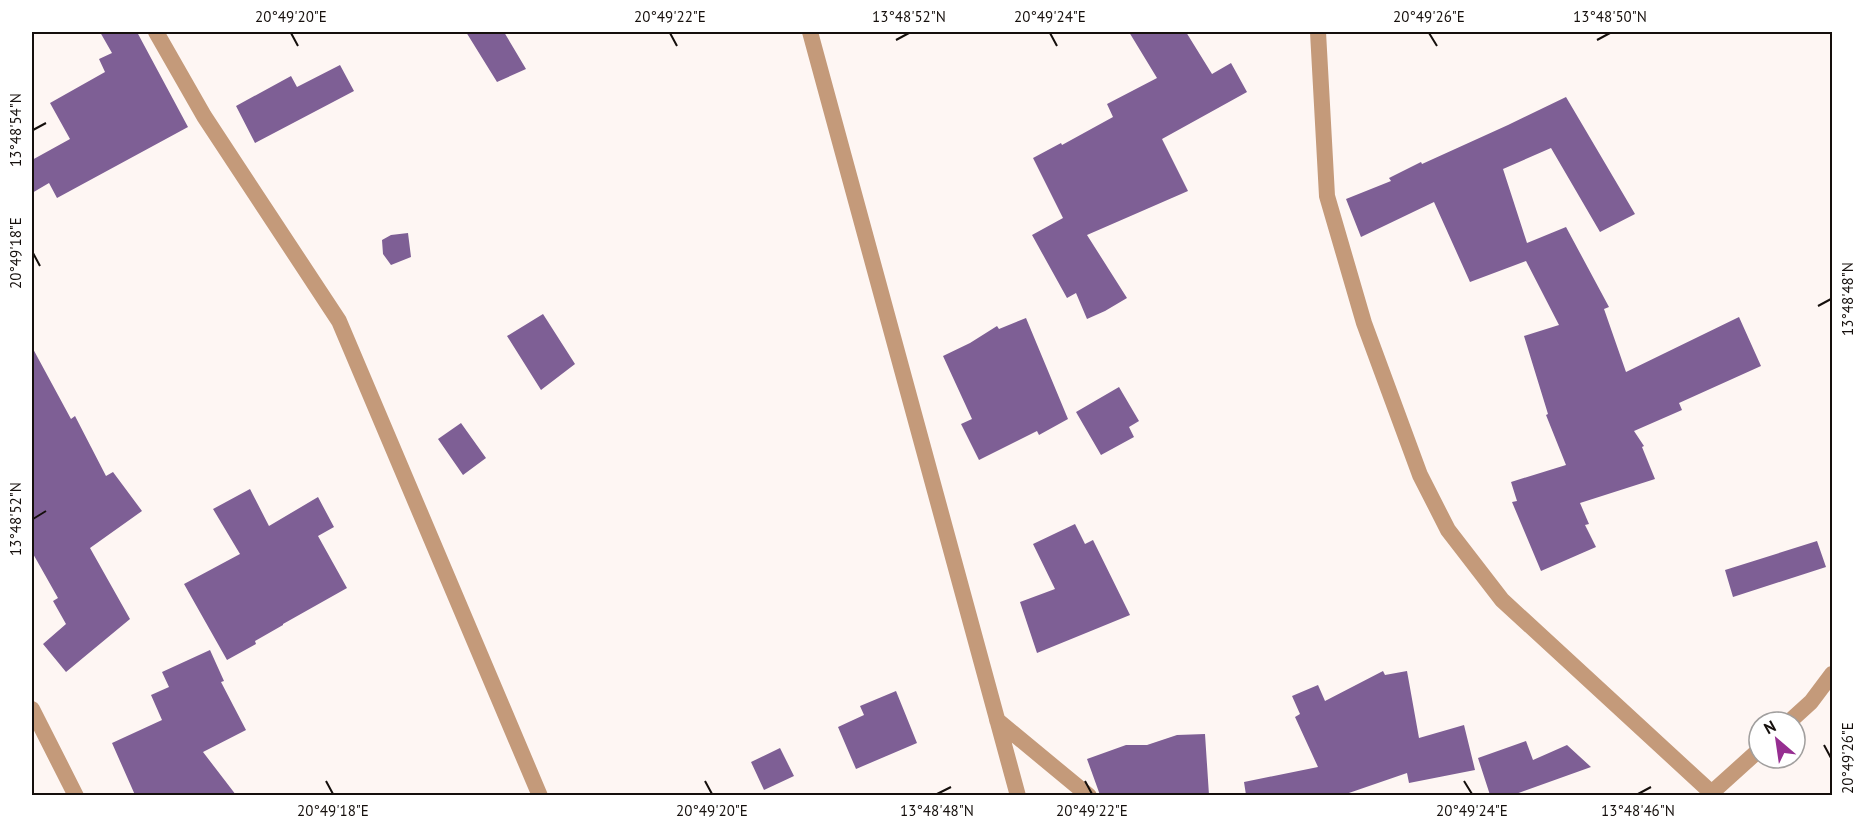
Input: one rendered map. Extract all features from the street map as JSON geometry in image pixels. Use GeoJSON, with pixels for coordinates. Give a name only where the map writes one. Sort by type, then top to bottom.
{"type":"FeatureCollection","features":[{"type":"Feature","properties":{"kind":"street"},"geometry":{"type":"LineString","coordinates":[[156,32],[204,116],[339,321],[540,795]]}},
{"type":"Feature","properties":{"kind":"street"},"geometry":{"type":"LineString","coordinates":[[810,32],[1018,795]]}},
{"type":"Feature","properties":{"kind":"street"},"geometry":{"type":"LineString","coordinates":[[1318,32],[1327,196],[1364,324],[1420,476],[1448,530],[1502,600],[1711,794],[1747,761]]}},
{"type":"Feature","properties":{"kind":"street"},"geometry":{"type":"LineString","coordinates":[[1802,710],[1833,674]]}},
{"type":"Feature","properties":{"kind":"street"},"geometry":{"type":"LineString","coordinates":[[32,709],[76,795]]}},
{"type":"Feature","properties":{"kind":"street"},"geometry":{"type":"LineString","coordinates":[[997,720],[1089,795]]}},
{"type":"Feature","properties":{"kind":"building"},"geometry":{"type":"Polygon","coordinates":[[[100,32],[137,32],[188,127],[57,198],[49,183],[32,193],[32,160],[70,139],[50,103],[105,72],[99,59],[112,53],[100,32]]]}},
{"type":"Feature","properties":{"kind":"building"},"geometry":{"type":"Polygon","coordinates":[[[466,32],[504,32],[526,69],[497,82],[466,32]]]}},
{"type":"Feature","properties":{"kind":"building"},"geometry":{"type":"Polygon","coordinates":[[[1129,32],[1186,32],[1212,74],[1231,63],[1247,92],[1162,139],[1188,191],[1087,235],[1127,298],[1087,319],[1076,293],[1067,298],[1032,235],[1063,218],[1033,158],[1113,117],[1107,104],[1157,78],[1129,32]]]}},
{"type":"Feature","properties":{"kind":"building"},"geometry":{"type":"Polygon","coordinates":[[[340,65],[354,91],[255,143],[236,106],[291,76],[297,87],[340,65]]]}},
{"type":"Feature","properties":{"kind":"building"},"geometry":{"type":"Polygon","coordinates":[[[1566,97],[1635,214],[1600,232],[1551,148],[1503,169],[1527,243],[1566,227],[1609,307],[1604,309],[1626,372],[1739,317],[1761,366],[1679,403],[1682,410],[1634,431],[1644,446],[1642,447],[1655,479],[1580,503],[1589,524],[1585,525],[1596,547],[1541,571],[1512,502],[1517,501],[1511,482],[1566,465],[1546,415],[1548,414],[1524,336],[1559,325],[1526,261],[1470,282],[1434,202],[1361,237],[1346,199],[1391,181],[1389,178],[1421,162],[1422,164],[1566,97]]]}},
{"type":"Feature","properties":{"kind":"building"},"geometry":{"type":"Polygon","coordinates":[[[408,233],[411,257],[391,265],[383,254],[382,240],[391,235],[408,233]]]}},
{"type":"Feature","properties":{"kind":"building"},"geometry":{"type":"Polygon","coordinates":[[[543,314],[575,364],[541,390],[507,336],[543,314]]]}},
{"type":"Feature","properties":{"kind":"building"},"geometry":{"type":"Polygon","coordinates":[[[1026,318],[1068,419],[1039,435],[1037,431],[979,460],[961,424],[972,419],[943,356],[997,326],[999,329],[1026,318]]]}},
{"type":"Feature","properties":{"kind":"building"},"geometry":{"type":"Polygon","coordinates":[[[32,347],[71,419],[75,416],[106,476],[113,472],[142,511],[90,548],[130,619],[66,672],[43,644],[66,624],[53,601],[58,598],[32,552],[32,347]]]}},
{"type":"Feature","properties":{"kind":"building"},"geometry":{"type":"Polygon","coordinates":[[[1119,387],[1139,421],[1129,427],[1134,437],[1101,455],[1076,412],[1119,387]]]}},
{"type":"Feature","properties":{"kind":"building"},"geometry":{"type":"Polygon","coordinates":[[[461,423],[486,458],[463,475],[438,439],[461,423]]]}},
{"type":"Feature","properties":{"kind":"building"},"geometry":{"type":"Polygon","coordinates":[[[250,489],[269,526],[318,497],[334,527],[318,536],[347,588],[283,624],[255,641],[256,644],[227,660],[184,584],[240,554],[213,509],[250,489]]]}},
{"type":"Feature","properties":{"kind":"building"},"geometry":{"type":"Polygon","coordinates":[[[1075,524],[1085,544],[1093,540],[1130,615],[1037,653],[1020,602],[1055,589],[1033,544],[1075,524]]]}},
{"type":"Feature","properties":{"kind":"building"},"geometry":{"type":"Polygon","coordinates":[[[1817,541],[1826,567],[1733,597],[1725,570],[1817,541]]]}},
{"type":"Feature","properties":{"kind":"building"},"geometry":{"type":"Polygon","coordinates":[[[210,650],[224,681],[221,682],[246,730],[203,752],[236,795],[135,795],[112,743],[162,720],[151,695],[169,687],[162,672],[210,650]]]}},
{"type":"Feature","properties":{"kind":"building"},"geometry":{"type":"Polygon","coordinates":[[[1383,671],[1385,675],[1407,671],[1419,738],[1464,725],[1475,770],[1409,783],[1407,773],[1343,795],[1246,795],[1244,782],[1318,767],[1295,717],[1300,714],[1292,696],[1318,685],[1325,701],[1383,671]]]}},
{"type":"Feature","properties":{"kind":"building"},"geometry":{"type":"Polygon","coordinates":[[[896,691],[917,743],[856,769],[838,727],[864,715],[860,706],[896,691]]]}},
{"type":"Feature","properties":{"kind":"building"},"geometry":{"type":"Polygon","coordinates":[[[1205,734],[1209,795],[1100,795],[1087,759],[1126,745],[1147,745],[1177,735],[1205,734]]]}},
{"type":"Feature","properties":{"kind":"building"},"geometry":{"type":"Polygon","coordinates":[[[1526,741],[1533,760],[1567,745],[1591,767],[1513,795],[1490,795],[1478,758],[1526,741]]]}},
{"type":"Feature","properties":{"kind":"building"},"geometry":{"type":"Polygon","coordinates":[[[780,748],[794,776],[764,790],[751,762],[780,748]]]}}]}
